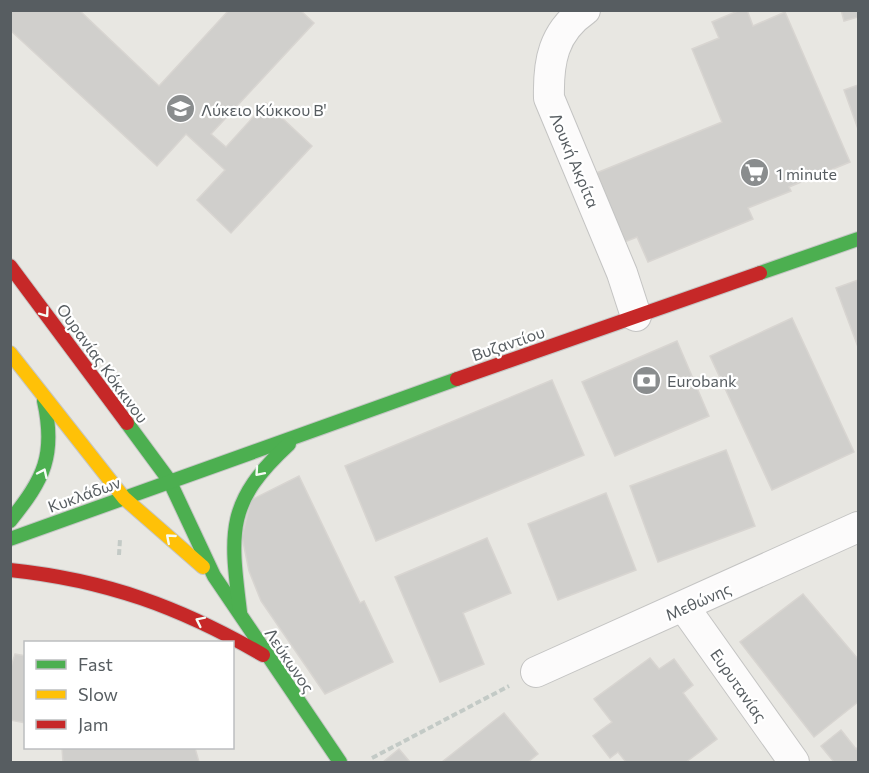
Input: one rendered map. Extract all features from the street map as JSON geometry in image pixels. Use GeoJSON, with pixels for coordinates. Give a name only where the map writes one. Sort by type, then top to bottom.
{"type":"FeatureCollection","features":[{"type":"Feature","properties":{"kind":"main road","name":"Βυζαντίου"},"geometry":{"type":"LineString","coordinates":[[169,480],[858,238]]}},
{"type":"Feature","properties":{"kind":"main road","name":"Ουρανίας Κόκκινου"},"geometry":{"type":"LineString","coordinates":[[10,266],[169,480]]}},
{"type":"Feature","properties":{"kind":"main road"},"geometry":{"type":"LineString","coordinates":[[10,353],[124,498]]}},
{"type":"Feature","properties":{"kind":"main road"},"geometry":{"type":"LineString","coordinates":[[10,521],[40,479],[50,453],[52,440],[43,396]]}},
{"type":"Feature","properties":{"kind":"main road"},"geometry":{"type":"LineString","coordinates":[[240,616],[233,539],[239,503],[258,472],[303,433]]}},
{"type":"Feature","properties":{"kind":"main road","name":"Κυκλάδων"},"geometry":{"type":"LineString","coordinates":[[10,538],[169,480]]}},
{"type":"Feature","properties":{"kind":"main road","name":"Λεύκωνος"},"geometry":{"type":"LineString","coordinates":[[169,480],[214,576],[340,762]]}},
{"type":"Feature","properties":{"kind":"main road","name":"Λεύκωνος"},"geometry":{"type":"LineString","coordinates":[[124,498],[214,576]]}},
{"type":"Feature","properties":{"kind":"main road"},"geometry":{"type":"LineString","coordinates":[[10,570],[69,576],[119,587],[192,616],[269,659]]}},
{"type":"Feature","properties":{"kind":"street","name":"Λουκή Ακρίτα"},"geometry":{"type":"LineString","coordinates":[[585,10],[575,17],[557,41],[548,69],[549,98],[622,273],[636,316]]}},
{"type":"Feature","properties":{"kind":"street","name":"Μεθώνης"},"geometry":{"type":"LineString","coordinates":[[536,672],[858,527]]}},
{"type":"Feature","properties":{"kind":"street","name":"Ευρυτανίας"},"geometry":{"type":"LineString","coordinates":[[684,607],[794,762]]}},
{"type":"Feature","properties":{"kind":"path"},"geometry":{"type":"LineString","coordinates":[[363,762],[536,672]]}},
{"type":"Feature","properties":{"kind":"building"},"geometry":{"type":"Polygon","coordinates":[[[10,10],[79,10],[159,86],[229,10],[300,10],[314,23],[211,134],[226,147],[266,103],[312,146],[231,233],[197,200],[225,170],[186,134],[157,166],[10,30],[10,10]]]}},
{"type":"Feature","properties":{"kind":"building"},"geometry":{"type":"Polygon","coordinates":[[[740,10],[747,10],[753,26],[785,12],[850,162],[789,187],[791,191],[748,208],[753,219],[648,262],[637,237],[617,245],[589,176],[722,122],[692,49],[719,38],[712,22],[740,10]]]}},
{"type":"Feature","properties":{"kind":"building"},"geometry":{"type":"Polygon","coordinates":[[[841,10],[858,10],[858,17],[844,21],[841,10]]]}},
{"type":"Feature","properties":{"kind":"building"},"geometry":{"type":"Polygon","coordinates":[[[858,85],[858,129],[844,90],[858,85]]]}},
{"type":"Feature","properties":{"kind":"building"},"geometry":{"type":"Polygon","coordinates":[[[858,280],[858,347],[836,288],[858,280]]]}},
{"type":"Feature","properties":{"kind":"building"},"geometry":{"type":"Polygon","coordinates":[[[792,318],[854,452],[772,490],[710,356],[792,318]]]}},
{"type":"Feature","properties":{"kind":"building"},"geometry":{"type":"Polygon","coordinates":[[[677,341],[709,416],[615,456],[582,382],[677,341]]]}},
{"type":"Feature","properties":{"kind":"building"},"geometry":{"type":"Polygon","coordinates":[[[552,380],[584,455],[376,541],[345,466],[552,380]]]}},
{"type":"Feature","properties":{"kind":"building"},"geometry":{"type":"Polygon","coordinates":[[[726,450],[755,526],[658,562],[630,486],[726,450]]]}},
{"type":"Feature","properties":{"kind":"building"},"geometry":{"type":"Polygon","coordinates":[[[299,476],[360,603],[364,601],[393,662],[325,694],[261,601],[249,571],[242,537],[251,500],[299,476]]]}},
{"type":"Feature","properties":{"kind":"building"},"geometry":{"type":"Polygon","coordinates":[[[606,493],[636,570],[558,600],[528,524],[606,493]]]}},
{"type":"Feature","properties":{"kind":"building"},"geometry":{"type":"Polygon","coordinates":[[[487,538],[511,593],[463,613],[484,664],[440,682],[395,577],[487,538]]]}},
{"type":"Feature","properties":{"kind":"building"},"geometry":{"type":"Polygon","coordinates":[[[803,594],[858,659],[858,702],[814,737],[740,642],[803,594]]]}},
{"type":"Feature","properties":{"kind":"building"},"geometry":{"type":"Polygon","coordinates":[[[15,654],[24,656],[24,723],[10,720],[10,670],[15,654]]]}},
{"type":"Feature","properties":{"kind":"building"},"geometry":{"type":"Polygon","coordinates":[[[650,658],[659,669],[674,659],[693,685],[683,693],[717,739],[686,762],[626,762],[618,752],[610,758],[593,736],[612,722],[594,699],[650,658]]]}},
{"type":"Feature","properties":{"kind":"building"},"geometry":{"type":"Polygon","coordinates":[[[504,713],[538,754],[528,762],[442,762],[504,713]]]}},
{"type":"Feature","properties":{"kind":"building"},"geometry":{"type":"Polygon","coordinates":[[[841,730],[856,749],[858,747],[858,762],[834,762],[821,746],[841,730]]]}},
{"type":"Feature","properties":{"kind":"building"},"geometry":{"type":"Polygon","coordinates":[[[62,749],[195,749],[199,762],[63,762],[62,749]]]}},
{"type":"Feature","properties":{"kind":"building"},"geometry":{"type":"Polygon","coordinates":[[[399,749],[410,762],[383,762],[399,749]]]}},
{"type":"Feature","properties":{"kind":"traffic: fast"},"geometry":{"type":"LineString","coordinates":[[760,273],[858,239]]}},
{"type":"Feature","properties":{"kind":"traffic: fast"},"geometry":{"type":"LineString","coordinates":[[10,539],[457,379]]}},
{"type":"Feature","properties":{"kind":"traffic: fast"},"geometry":{"type":"LineString","coordinates":[[10,521],[31,492],[44,466],[49,437],[44,401]]}},
{"type":"Feature","properties":{"kind":"traffic: fast"},"geometry":{"type":"LineString","coordinates":[[127,423],[169,480],[214,576],[340,762]]}},
{"type":"Feature","properties":{"kind":"traffic: fast"},"geometry":{"type":"LineString","coordinates":[[240,612],[234,539],[237,519],[243,501],[253,483],[289,444]]}},
{"type":"Feature","properties":{"kind":"traffic: slow"},"geometry":{"type":"LineString","coordinates":[[10,353],[124,498],[203,567]]}},
{"type":"Feature","properties":{"kind":"traffic: jam"},"geometry":{"type":"LineString","coordinates":[[10,266],[127,423]]}},
{"type":"Feature","properties":{"kind":"traffic: jam"},"geometry":{"type":"LineString","coordinates":[[457,379],[760,273]]}},
{"type":"Feature","properties":{"kind":"traffic: jam"},"geometry":{"type":"LineString","coordinates":[[10,570],[78,581],[141,598],[202,623],[263,655]]}},
{"type":"Feature","properties":{"kind":"place","name":"Λύκειο Κύκκου Β'"},"geometry":{"type":"Point","coordinates":[180,109]}},
{"type":"Feature","properties":{"kind":"place","name":"1 minute"},"geometry":{"type":"Point","coordinates":[755,173]}},
{"type":"Feature","properties":{"kind":"place","name":"Eurobank"},"geometry":{"type":"Point","coordinates":[646,380]}}]}
